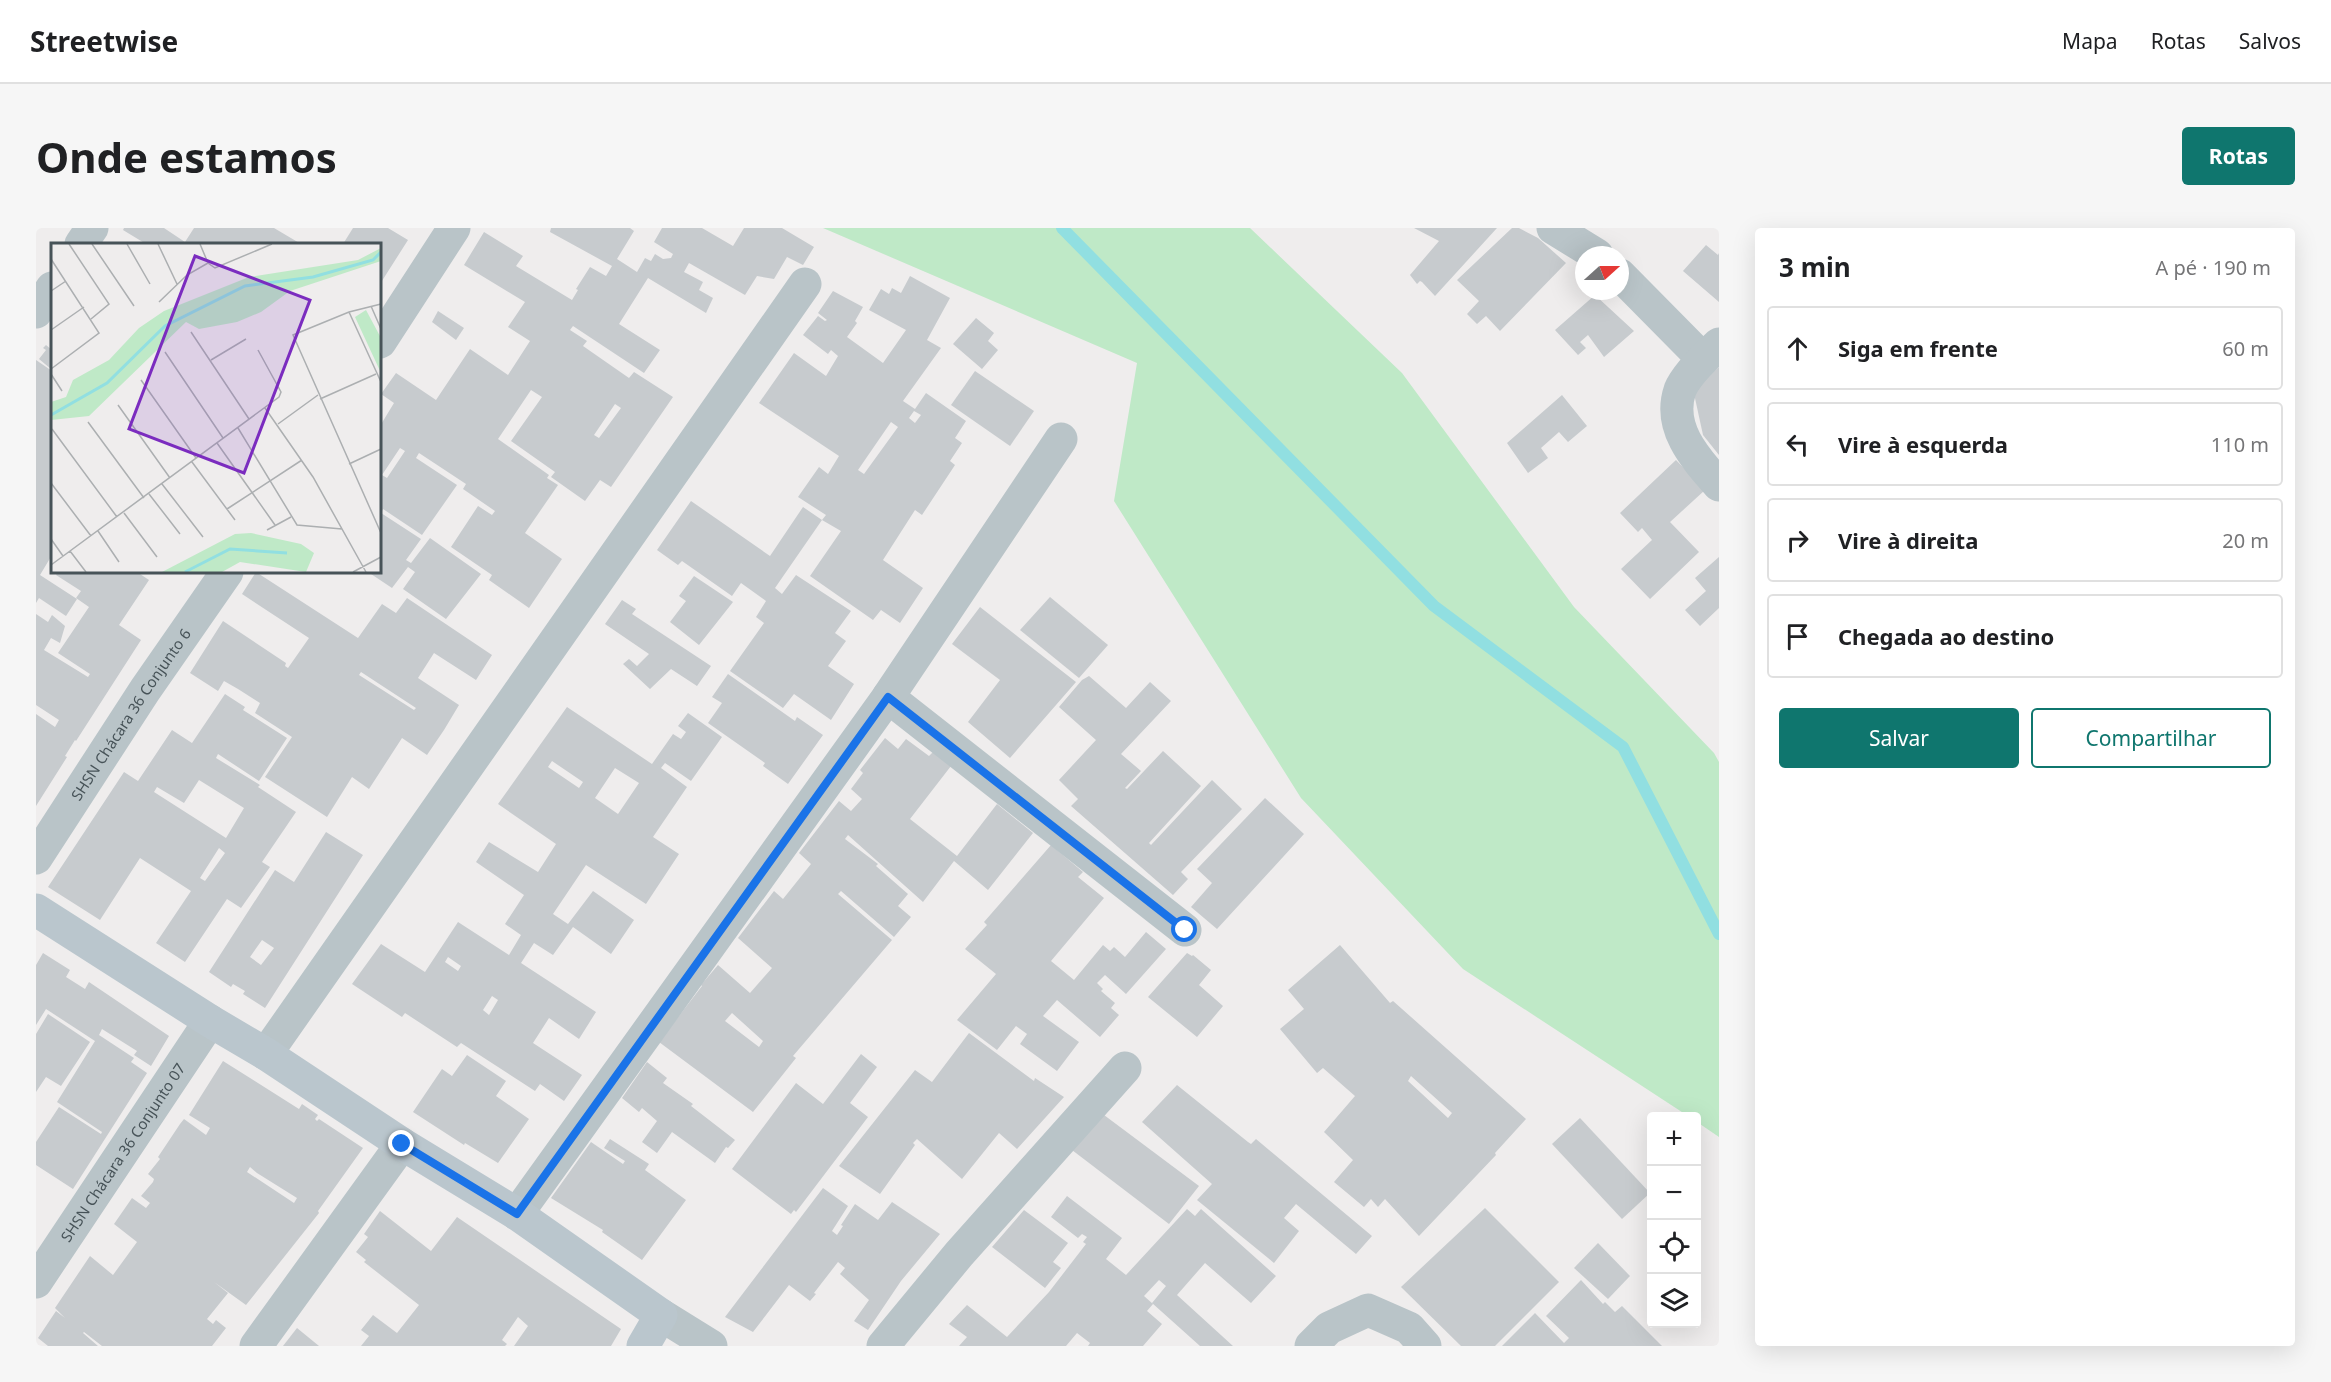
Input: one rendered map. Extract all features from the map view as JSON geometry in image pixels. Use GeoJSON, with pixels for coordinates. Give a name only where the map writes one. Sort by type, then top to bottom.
{"type":"FeatureCollection","features":[{"type":"Feature","properties":{"kind":"street"},"geometry":{"type":"LineString","coordinates":[[82,243],[92,228]]}},
{"type":"Feature","properties":{"kind":"street"},"geometry":{"type":"LineString","coordinates":[[381,340],[454,228]]}},
{"type":"Feature","properties":{"kind":"street"},"geometry":{"type":"LineString","coordinates":[[1553,228],[1582,246]]}},
{"type":"Feature","properties":{"kind":"street"},"geometry":{"type":"LineString","coordinates":[[1629,283],[1711,351],[1680,389],[1676,411],[1682,433],[1692,454],[1719,485]]}},
{"type":"Feature","properties":{"kind":"street"},"geometry":{"type":"LineString","coordinates":[[266,1054],[805,284]]}},
{"type":"Feature","properties":{"kind":"street"},"geometry":{"type":"LineString","coordinates":[[36,312],[51,290]]}},
{"type":"Feature","properties":{"kind":"street"},"geometry":{"type":"LineString","coordinates":[[517,1214],[888,697],[1061,439]]}},
{"type":"Feature","properties":{"kind":"street","name":"SHSN Chácara 36 Conjunto 6"},"geometry":{"type":"LineString","coordinates":[[36,858],[146,690],[226,573]]}},
{"type":"Feature","properties":{"kind":"street"},"geometry":{"type":"LineString","coordinates":[[888,697],[1185,930]]}},
{"type":"Feature","properties":{"kind":"street"},"geometry":{"type":"LineString","coordinates":[[36,910],[266,1054],[402,1144],[517,1214],[661,1315],[711,1346]]}},
{"type":"Feature","properties":{"kind":"street","name":"SHSN Chácara 36 Conjunto 07"},"geometry":{"type":"LineString","coordinates":[[36,1282],[210,1021]]}},
{"type":"Feature","properties":{"kind":"street"},"geometry":{"type":"LineString","coordinates":[[883,1346],[959,1254],[1125,1068]]}},
{"type":"Feature","properties":{"kind":"street"},"geometry":{"type":"LineString","coordinates":[[256,1346],[402,1144]]}},
{"type":"Feature","properties":{"kind":"street"},"geometry":{"type":"LineString","coordinates":[[1311,1346],[1329,1328],[1368,1310],[1408,1328],[1425,1346]]}},
{"type":"Feature","properties":{"kind":"street"},"geometry":{"type":"LineString","coordinates":[[643,1346],[661,1315]]}},
{"type":"Feature","properties":{"kind":"green space"},"geometry":{"type":"Polygon","coordinates":[[[823,228],[1250,228],[1402,373],[1574,607],[1714,753],[1719,762],[1719,1137],[1701,1125],[1701,1112],[1682,1112],[1463,969],[1301,798],[1114,501],[1137,363],[823,228]]]}},
{"type":"Feature","properties":{"kind":"building"},"geometry":{"type":"Polygon","coordinates":[[[124,228],[164,228],[185,242],[194,228],[274,228],[299,243],[144,243],[123,230],[124,228]]]}},
{"type":"Feature","properties":{"kind":"building"},"geometry":{"type":"Polygon","coordinates":[[[353,228],[388,228],[408,240],[381,282],[381,243],[344,243],[353,228]]]}},
{"type":"Feature","properties":{"kind":"building"},"geometry":{"type":"Polygon","coordinates":[[[551,228],[630,228],[634,231],[617,259],[637,272],[645,258],[651,261],[655,254],[663,259],[671,258],[673,254],[654,242],[662,228],[702,228],[733,246],[744,228],[782,228],[814,247],[803,265],[787,257],[774,279],[757,276],[745,295],[689,263],[684,272],[703,282],[699,290],[713,298],[706,313],[648,278],[619,324],[660,350],[644,373],[573,326],[570,330],[587,341],[583,346],[629,378],[634,372],[673,397],[611,487],[600,480],[585,501],[551,477],[555,472],[511,441],[542,397],[531,390],[498,439],[549,475],[547,478],[558,485],[525,533],[562,559],[529,608],[489,580],[492,575],[451,547],[478,506],[492,515],[495,511],[463,489],[466,484],[419,453],[416,458],[457,485],[422,535],[383,509],[381,513],[381,424],[394,403],[381,394],[396,373],[436,400],[470,349],[508,375],[530,341],[508,327],[525,302],[464,265],[484,232],[523,256],[516,266],[572,300],[590,267],[606,276],[612,266],[550,232],[551,228]],[[615,404],[594,435],[599,438],[621,408],[615,404]],[[400,448],[382,475],[387,478],[405,451],[400,448]]]}},
{"type":"Feature","properties":{"kind":"building"},"geometry":{"type":"Polygon","coordinates":[[[1414,228],[1497,228],[1435,296],[1422,282],[1417,284],[1410,275],[1439,241],[1414,228]]]}},
{"type":"Feature","properties":{"kind":"building"},"geometry":{"type":"Polygon","coordinates":[[[1512,228],[1519,228],[1538,238],[1566,263],[1500,331],[1486,316],[1477,324],[1467,314],[1479,301],[1457,280],[1512,228]]]}},
{"type":"Feature","properties":{"kind":"building"},"geometry":{"type":"Polygon","coordinates":[[[1706,245],[1718,255],[1719,253],[1719,302],[1683,271],[1706,245]]]}},
{"type":"Feature","properties":{"kind":"building"},"geometry":{"type":"Polygon","coordinates":[[[910,276],[950,298],[927,340],[941,348],[903,401],[915,409],[926,393],[966,421],[955,438],[962,443],[950,461],[955,465],[922,515],[915,510],[883,560],[923,588],[900,623],[881,610],[873,620],[810,576],[841,531],[822,520],[826,515],[798,497],[819,467],[828,474],[839,456],[759,403],[794,353],[826,376],[838,356],[831,350],[828,354],[803,335],[818,316],[827,320],[818,313],[833,291],[863,307],[855,321],[857,323],[847,337],[883,363],[906,330],[869,310],[881,289],[889,294],[892,288],[901,293],[910,276]],[[914,411],[909,418],[915,423],[921,415],[914,411]],[[891,422],[858,470],[864,474],[898,427],[891,422]]]}},
{"type":"Feature","properties":{"kind":"building"},"geometry":{"type":"Polygon","coordinates":[[[1589,300],[1600,300],[1634,331],[1604,357],[1588,335],[1580,342],[1586,348],[1578,355],[1555,330],[1589,300]]]}},
{"type":"Feature","properties":{"kind":"building"},"geometry":{"type":"Polygon","coordinates":[[[438,311],[464,328],[456,340],[432,322],[438,311]]]}},
{"type":"Feature","properties":{"kind":"building"},"geometry":{"type":"Polygon","coordinates":[[[976,318],[994,333],[988,341],[998,350],[982,369],[953,344],[976,318]]]}},
{"type":"Feature","properties":{"kind":"building"},"geometry":{"type":"Polygon","coordinates":[[[46,345],[51,349],[51,369],[39,359],[46,350],[43,348],[46,345]]]}},
{"type":"Feature","properties":{"kind":"building"},"geometry":{"type":"Polygon","coordinates":[[[36,360],[51,370],[51,557],[40,575],[77,599],[66,616],[39,598],[36,603],[36,360]]]}},
{"type":"Feature","properties":{"kind":"building"},"geometry":{"type":"Polygon","coordinates":[[[1719,367],[1719,455],[1703,435],[1693,389],[1719,367]]]}},
{"type":"Feature","properties":{"kind":"building"},"geometry":{"type":"Polygon","coordinates":[[[975,371],[1034,411],[1010,446],[951,405],[975,371]]]}},
{"type":"Feature","properties":{"kind":"building"},"geometry":{"type":"Polygon","coordinates":[[[1562,395],[1587,426],[1568,442],[1559,432],[1541,448],[1548,458],[1528,473],[1507,443],[1562,395]]]}},
{"type":"Feature","properties":{"kind":"building"},"geometry":{"type":"Polygon","coordinates":[[[1676,460],[1705,490],[1670,522],[1699,552],[1650,599],[1621,569],[1652,540],[1642,528],[1638,532],[1620,513],[1676,460]]]}},
{"type":"Feature","properties":{"kind":"building"},"geometry":{"type":"Polygon","coordinates":[[[691,501],[770,556],[803,507],[822,520],[775,588],[782,594],[796,575],[851,611],[835,633],[846,641],[828,666],[854,684],[831,720],[794,694],[783,708],[730,671],[764,623],[756,617],[766,601],[741,583],[732,596],[682,561],[678,565],[657,550],[691,501]]]}},
{"type":"Feature","properties":{"kind":"building"},"geometry":{"type":"Polygon","coordinates":[[[381,513],[421,539],[406,560],[411,563],[430,538],[481,574],[446,619],[403,589],[415,572],[408,567],[392,588],[370,573],[381,573],[381,513]]]}},
{"type":"Feature","properties":{"kind":"building"},"geometry":{"type":"Polygon","coordinates":[[[1719,557],[1719,608],[1700,626],[1685,610],[1706,591],[1695,578],[1719,557]]]}},
{"type":"Feature","properties":{"kind":"building"},"geometry":{"type":"Polygon","coordinates":[[[57,573],[138,573],[149,580],[119,625],[141,640],[75,740],[36,806],[36,714],[55,727],[59,720],[36,705],[36,614],[48,622],[52,615],[65,626],[60,643],[51,638],[44,650],[88,677],[90,674],[58,653],[89,607],[76,598],[81,591],[56,575],[57,573]]]}},
{"type":"Feature","properties":{"kind":"building"},"geometry":{"type":"Polygon","coordinates":[[[255,573],[358,638],[382,604],[396,613],[407,598],[492,655],[476,680],[434,653],[418,678],[459,705],[444,730],[427,755],[402,738],[369,789],[352,777],[327,817],[265,777],[292,737],[255,713],[260,703],[224,681],[218,691],[190,673],[223,621],[286,663],[285,666],[288,668],[309,638],[242,594],[255,573]],[[361,672],[359,675],[414,710],[416,708],[361,672]]]}},
{"type":"Feature","properties":{"kind":"building"},"geometry":{"type":"Polygon","coordinates":[[[694,576],[733,602],[699,645],[670,622],[686,601],[679,596],[694,576]]]}},
{"type":"Feature","properties":{"kind":"building"},"geometry":{"type":"Polygon","coordinates":[[[1050,597],[1108,645],[1079,678],[1020,630],[1050,597]]]}},
{"type":"Feature","properties":{"kind":"building"},"geometry":{"type":"Polygon","coordinates":[[[622,600],[636,609],[632,614],[711,666],[697,686],[671,669],[650,689],[623,664],[629,659],[637,666],[649,654],[605,624],[622,600]]]}},
{"type":"Feature","properties":{"kind":"building"},"geometry":{"type":"Polygon","coordinates":[[[980,607],[1076,682],[1010,758],[968,722],[1000,680],[952,644],[980,607]]]}},
{"type":"Feature","properties":{"kind":"building"},"geometry":{"type":"Polygon","coordinates":[[[728,674],[795,721],[797,717],[823,735],[788,784],[763,766],[765,763],[708,723],[722,703],[712,697],[728,674]]]}},
{"type":"Feature","properties":{"kind":"building"},"geometry":{"type":"Polygon","coordinates":[[[1089,676],[1126,708],[1150,682],[1171,701],[1121,754],[1141,771],[1125,788],[1127,789],[1163,751],[1201,786],[1149,843],[1151,845],[1212,780],[1242,809],[1181,872],[1188,879],[1173,895],[1071,806],[1078,799],[1059,780],[1096,740],[1059,707],[1082,680],[1089,676]]]}},
{"type":"Feature","properties":{"kind":"building"},"geometry":{"type":"Polygon","coordinates":[[[225,694],[245,707],[243,710],[287,738],[259,781],[218,754],[216,758],[260,785],[258,787],[296,812],[262,862],[270,867],[241,908],[227,899],[185,962],[156,943],[191,891],[140,858],[100,920],[48,887],[124,772],[138,781],[172,730],[192,743],[225,694]],[[199,780],[184,803],[157,787],[154,792],[226,838],[244,808],[199,780]],[[219,848],[200,878],[205,881],[225,853],[219,848]]]}},
{"type":"Feature","properties":{"kind":"building"},"geometry":{"type":"Polygon","coordinates":[[[567,707],[652,764],[673,734],[681,739],[686,732],[678,726],[688,713],[722,737],[691,781],[665,763],[661,768],[687,787],[653,837],[679,854],[646,904],[586,865],[553,914],[568,924],[593,891],[634,920],[611,954],[573,927],[553,955],[534,943],[521,963],[596,1012],[579,1039],[549,1018],[533,1043],[582,1075],[564,1101],[540,1084],[535,1091],[461,1043],[457,1047],[405,1013],[402,1017],[352,984],[381,944],[425,972],[458,922],[509,955],[521,935],[505,924],[524,895],[476,862],[489,842],[538,872],[556,844],[498,804],[567,707]],[[552,761],[548,767],[579,788],[583,782],[552,761]],[[615,768],[595,798],[618,814],[639,783],[615,768]],[[448,957],[445,962],[458,971],[461,966],[448,957]],[[492,996],[483,1010],[489,1015],[498,1000],[492,996]]]}},
{"type":"Feature","properties":{"kind":"building"},"geometry":{"type":"Polygon","coordinates":[[[885,738],[898,749],[906,739],[929,756],[933,752],[951,766],[910,819],[957,856],[997,804],[1033,833],[988,890],[954,861],[923,902],[848,835],[845,839],[878,864],[876,866],[908,894],[898,906],[911,917],[894,937],[841,891],[838,894],[892,940],[793,1056],[796,1058],[753,1112],[659,1042],[718,965],[750,993],[772,968],[738,938],[774,891],[783,899],[811,864],[799,853],[839,801],[851,811],[862,799],[851,789],[863,773],[860,770],[885,738]],[[732,1013],[725,1021],[759,1047],[763,1041],[732,1013]]]}},
{"type":"Feature","properties":{"kind":"building"},"geometry":{"type":"Polygon","coordinates":[[[1265,798],[1304,834],[1217,929],[1191,907],[1212,883],[1197,869],[1265,798]]]}},
{"type":"Feature","properties":{"kind":"building"},"geometry":{"type":"Polygon","coordinates":[[[326,832],[363,855],[265,1008],[243,994],[245,991],[233,984],[231,987],[209,972],[275,870],[294,882],[326,832]],[[262,940],[250,957],[261,965],[274,948],[262,940]]]}},
{"type":"Feature","properties":{"kind":"building"},"geometry":{"type":"Polygon","coordinates":[[[1051,845],[1083,872],[1078,877],[1104,898],[1051,961],[1074,980],[1103,945],[1110,951],[1114,947],[1125,957],[1146,932],[1166,949],[1126,994],[1105,975],[1097,983],[1103,989],[1101,991],[1115,1003],[1111,1008],[1119,1015],[1100,1037],[1057,1000],[1043,1016],[1079,1042],[1057,1071],[1020,1044],[1027,1034],[1016,1026],[997,1050],[957,1020],[996,974],[965,949],[987,925],[984,922],[1051,845]]]}},
{"type":"Feature","properties":{"kind":"building"},"geometry":{"type":"Polygon","coordinates":[[[1340,945],[1390,1003],[1393,1001],[1526,1119],[1495,1153],[1496,1155],[1419,1236],[1385,1199],[1378,1207],[1371,1199],[1364,1207],[1334,1182],[1353,1160],[1324,1132],[1355,1096],[1323,1068],[1317,1073],[1280,1029],[1304,1009],[1288,990],[1340,945]],[[1411,1076],[1408,1081],[1448,1118],[1452,1113],[1411,1076]]]}},
{"type":"Feature","properties":{"kind":"building"},"geometry":{"type":"Polygon","coordinates":[[[43,953],[70,970],[66,977],[85,989],[89,982],[169,1036],[151,1066],[134,1055],[137,1051],[102,1029],[99,1035],[134,1058],[131,1062],[147,1073],[73,1189],[36,1165],[36,1142],[59,1107],[101,1134],[102,1132],[57,1102],[95,1041],[46,1009],[36,1025],[36,965],[43,953]]]}},
{"type":"Feature","properties":{"kind":"building"},"geometry":{"type":"Polygon","coordinates":[[[1187,953],[1193,955],[1211,970],[1199,985],[1223,1006],[1197,1037],[1148,997],[1187,953]]]}},
{"type":"Feature","properties":{"kind":"building"},"geometry":{"type":"Polygon","coordinates":[[[48,1014],[90,1042],[61,1086],[46,1077],[36,1092],[36,1034],[48,1014]]]}},
{"type":"Feature","properties":{"kind":"building"},"geometry":{"type":"Polygon","coordinates":[[[969,1033],[1034,1081],[1035,1078],[1064,1097],[1017,1149],[999,1133],[962,1179],[917,1139],[880,1194],[839,1166],[915,1070],[932,1082],[969,1033]]]}},
{"type":"Feature","properties":{"kind":"building"},"geometry":{"type":"Polygon","coordinates":[[[861,1054],[877,1067],[850,1103],[868,1117],[796,1212],[794,1210],[791,1214],[732,1169],[796,1083],[823,1104],[861,1054]]]}},
{"type":"Feature","properties":{"kind":"building"},"geometry":{"type":"Polygon","coordinates":[[[467,1055],[506,1081],[496,1096],[529,1119],[498,1163],[465,1143],[464,1145],[413,1112],[442,1069],[452,1076],[467,1055]]]}},
{"type":"Feature","properties":{"kind":"building"},"geometry":{"type":"Polygon","coordinates":[[[223,1061],[299,1109],[302,1104],[318,1115],[315,1119],[317,1121],[319,1119],[363,1148],[318,1211],[319,1213],[246,1305],[214,1282],[228,1293],[207,1319],[213,1324],[216,1320],[226,1328],[212,1346],[102,1346],[84,1332],[98,1346],[48,1346],[38,1338],[56,1311],[65,1318],[55,1308],[90,1256],[113,1275],[137,1242],[114,1224],[132,1198],[146,1208],[150,1203],[141,1196],[154,1179],[148,1174],[160,1159],[158,1157],[180,1124],[184,1119],[206,1135],[210,1128],[189,1115],[223,1061]],[[250,1167],[247,1172],[294,1203],[297,1198],[250,1167]]]}},
{"type":"Feature","properties":{"kind":"building"},"geometry":{"type":"Polygon","coordinates":[[[647,1062],[667,1078],[663,1083],[693,1104],[691,1106],[735,1140],[728,1148],[726,1147],[715,1163],[672,1132],[657,1153],[642,1142],[657,1121],[642,1108],[639,1112],[622,1098],[647,1062]]]}},
{"type":"Feature","properties":{"kind":"building"},"geometry":{"type":"Polygon","coordinates":[[[1177,1085],[1248,1142],[1251,1144],[1256,1139],[1372,1236],[1356,1254],[1296,1204],[1284,1218],[1299,1231],[1274,1263],[1197,1200],[1212,1184],[1142,1122],[1177,1085]]]}},
{"type":"Feature","properties":{"kind":"building"},"geometry":{"type":"Polygon","coordinates":[[[1104,1115],[1199,1186],[1169,1224],[1072,1150],[1104,1115]]]}},
{"type":"Feature","properties":{"kind":"building"},"geometry":{"type":"Polygon","coordinates":[[[1580,1118],[1647,1190],[1647,1196],[1622,1219],[1552,1144],[1580,1118]]]}},
{"type":"Feature","properties":{"kind":"building"},"geometry":{"type":"Polygon","coordinates":[[[610,1139],[649,1164],[645,1170],[686,1200],[642,1260],[602,1232],[603,1230],[551,1198],[591,1142],[623,1164],[625,1161],[604,1148],[610,1139]]]}},
{"type":"Feature","properties":{"kind":"building"},"geometry":{"type":"Polygon","coordinates":[[[823,1188],[848,1206],[832,1231],[837,1235],[855,1204],[878,1220],[892,1202],[940,1234],[901,1281],[868,1330],[854,1321],[869,1300],[840,1274],[845,1268],[838,1262],[810,1301],[789,1285],[753,1332],[725,1317],[823,1188]]]}},
{"type":"Feature","properties":{"kind":"building"},"geometry":{"type":"Polygon","coordinates":[[[1067,1196],[1122,1238],[1106,1259],[1126,1275],[1187,1209],[1195,1216],[1201,1209],[1276,1276],[1251,1303],[1205,1263],[1177,1295],[1233,1346],[1200,1346],[1152,1303],[1166,1286],[1159,1280],[1144,1296],[1153,1304],[1147,1311],[1162,1324],[1143,1346],[1088,1346],[1090,1343],[1077,1333],[1066,1346],[959,1346],[967,1337],[949,1324],[967,1305],[1007,1337],[1049,1292],[1086,1244],[1083,1242],[1087,1237],[1082,1234],[1078,1238],[1051,1217],[1067,1196]]]}},
{"type":"Feature","properties":{"kind":"building"},"geometry":{"type":"Polygon","coordinates":[[[1485,1208],[1559,1282],[1495,1346],[1461,1346],[1401,1287],[1485,1208]]]}},
{"type":"Feature","properties":{"kind":"building"},"geometry":{"type":"Polygon","coordinates":[[[1024,1210],[1068,1243],[1053,1262],[1061,1268],[1045,1288],[992,1247],[1024,1210]]]}},
{"type":"Feature","properties":{"kind":"building"},"geometry":{"type":"Polygon","coordinates":[[[380,1211],[431,1251],[457,1217],[621,1329],[611,1346],[514,1346],[528,1326],[518,1317],[502,1340],[507,1344],[505,1346],[361,1346],[369,1336],[361,1330],[373,1315],[397,1333],[419,1305],[364,1262],[366,1260],[356,1252],[368,1237],[364,1234],[380,1211]]]}},
{"type":"Feature","properties":{"kind":"building"},"geometry":{"type":"Polygon","coordinates":[[[1598,1243],[1630,1276],[1608,1299],[1574,1268],[1598,1243]]]}},
{"type":"Feature","properties":{"kind":"building"},"geometry":{"type":"Polygon","coordinates":[[[1581,1280],[1603,1304],[1605,1302],[1615,1312],[1622,1306],[1662,1346],[1502,1346],[1535,1313],[1564,1343],[1569,1338],[1546,1316],[1581,1280]]]}},
{"type":"Feature","properties":{"kind":"building"},"geometry":{"type":"Polygon","coordinates":[[[297,1328],[319,1346],[283,1346],[297,1328]]]}},
{"type":"Feature","properties":{"kind":"waterway"},"geometry":{"type":"LineString","coordinates":[[1062,228],[1434,606],[1623,747],[1719,934]]}},
{"type":"Feature","properties":{"kind":"route"},"geometry":{"type":"LineString","coordinates":[[402,1144],[517,1214],[888,697],[1185,930]]}}]}
